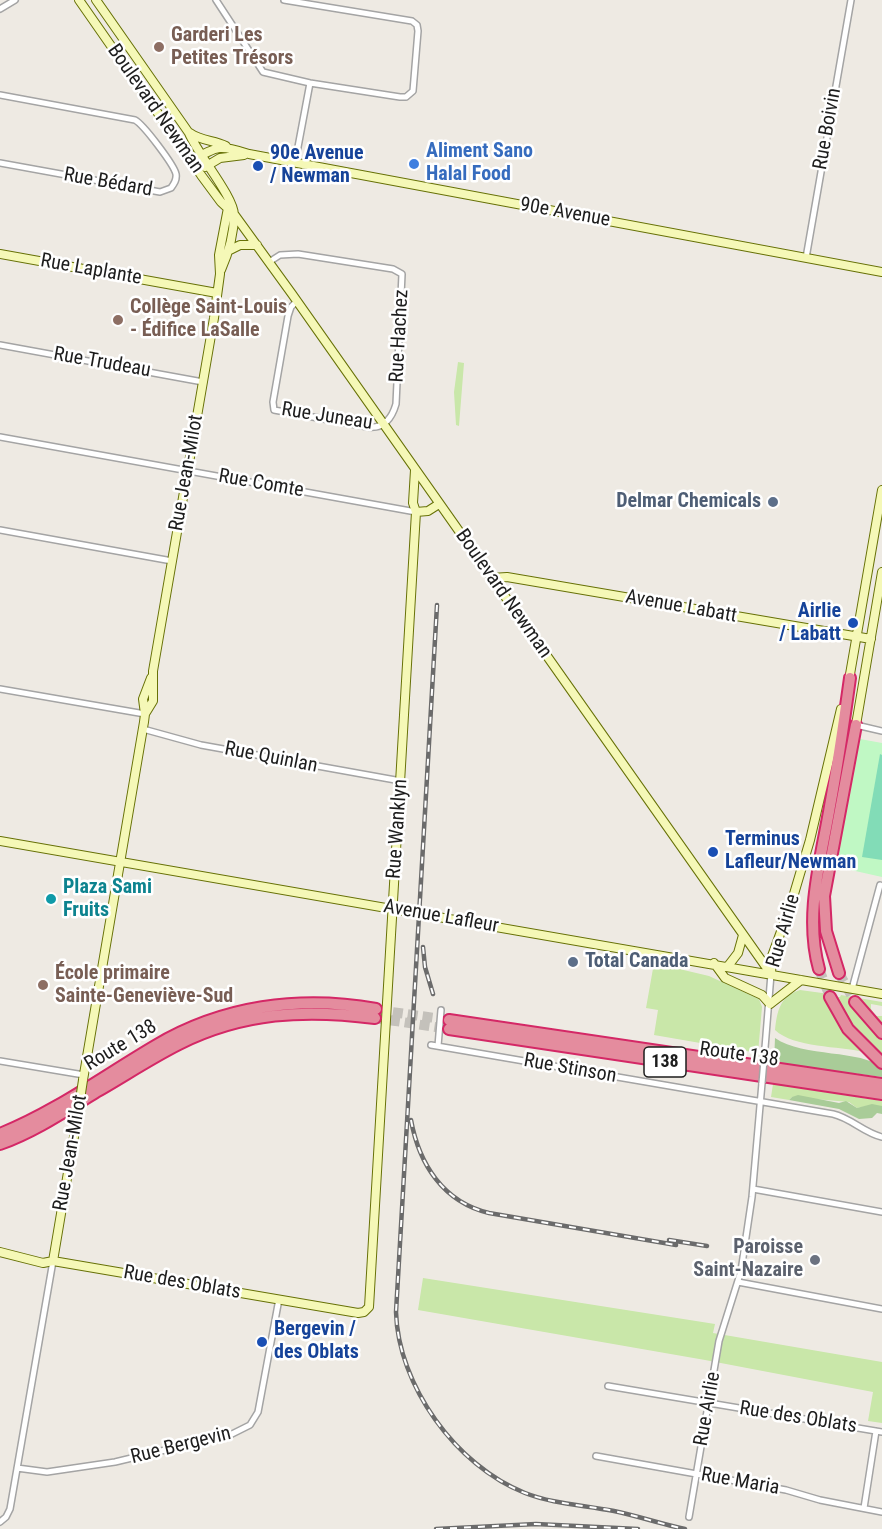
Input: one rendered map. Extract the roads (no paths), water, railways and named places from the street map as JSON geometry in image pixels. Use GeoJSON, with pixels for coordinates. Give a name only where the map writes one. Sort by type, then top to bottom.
{"type":"FeatureCollection","features":[{"type":"Feature","properties":{"kind":"highway"},"geometry":{"type":"LineString","coordinates":[[819,969],[813,937],[813,904],[843,732],[850,678]]}},
{"type":"Feature","properties":{"kind":"highway"},"geometry":{"type":"LineString","coordinates":[[839,973],[826,931],[824,896],[856,725]]}},
{"type":"Feature","properties":{"kind":"highway"},"geometry":{"type":"LineString","coordinates":[[830,997],[848,1029],[882,1063]]}},
{"type":"Feature","properties":{"kind":"highway"},"geometry":{"type":"LineString","coordinates":[[855,1002],[882,1033]]}},
{"type":"Feature","properties":{"kind":"highway","name":"Route 138"},"geometry":{"type":"LineString","coordinates":[[0,1134],[50,1109],[170,1038],[216,1018],[254,1008],[292,1004],[335,1004],[375,1014],[302,1012],[260,1017],[219,1027],[172,1047],[44,1124],[0,1144]]}},
{"type":"Feature","properties":{"kind":"highway","name":"Route 138"},"geometry":{"type":"LineString","coordinates":[[882,1084],[449,1025],[882,1094]]}},
{"type":"Feature","properties":{"kind":"main road","name":"Boulevard Newman"},"geometry":{"type":"LineString","coordinates":[[79,0],[221,202],[231,211],[257,245],[771,974]]}},
{"type":"Feature","properties":{"kind":"main road","name":"Boulevard Newman"},"geometry":{"type":"LineString","coordinates":[[96,0],[189,133],[228,197],[231,211]]}},
{"type":"Feature","properties":{"kind":"main road","name":"90e Avenue"},"geometry":{"type":"LineString","coordinates":[[189,133],[200,139],[217,142],[249,154],[882,272]]}},
{"type":"Feature","properties":{"kind":"main road"},"geometry":{"type":"LineString","coordinates":[[192,161],[213,149],[227,147]]}},
{"type":"Feature","properties":{"kind":"main road","name":"90e Avenue"},"geometry":{"type":"LineString","coordinates":[[199,171],[224,157],[249,154]]}},
{"type":"Feature","properties":{"kind":"main road","name":"Rue Jean-Milot"},"geometry":{"type":"LineString","coordinates":[[53,1261],[146,714],[143,699],[153,671],[220,274],[228,251],[231,211]]}},
{"type":"Feature","properties":{"kind":"main road","name":"Rue Jean-Milot"},"geometry":{"type":"LineString","coordinates":[[220,274],[219,255],[231,211]]}},
{"type":"Feature","properties":{"kind":"main road"},"geometry":{"type":"LineString","coordinates":[[228,251],[240,245],[257,245]]}},
{"type":"Feature","properties":{"kind":"main road","name":"Rue Laplante"},"geometry":{"type":"LineString","coordinates":[[0,254],[217,293]]}},
{"type":"Feature","properties":{"kind":"main road","name":"Rue Wanklyn"},"geometry":{"type":"LineString","coordinates":[[364,1312],[370,1304],[371,1294],[416,512],[412,503],[415,471]]}},
{"type":"Feature","properties":{"kind":"main road","name":"Rue Airlie"},"geometry":{"type":"LineString","coordinates":[[771,974],[772,956],[791,904],[810,840],[834,735],[850,678],[882,490]]}},
{"type":"Feature","properties":{"kind":"main road"},"geometry":{"type":"LineString","coordinates":[[416,512],[428,511],[439,504]]}},
{"type":"Feature","properties":{"kind":"main road"},"geometry":{"type":"LineString","coordinates":[[856,725],[871,639],[878,615],[882,572]]}},
{"type":"Feature","properties":{"kind":"main road","name":"Avenue Labatt"},"geometry":{"type":"LineString","coordinates":[[491,578],[507,577],[871,639]]}},
{"type":"Feature","properties":{"kind":"main road","name":"Avenue Lafleur"},"geometry":{"type":"LineString","coordinates":[[0,841],[714,963],[882,994]]}},
{"type":"Feature","properties":{"kind":"main road"},"geometry":{"type":"LineString","coordinates":[[728,966],[738,953],[743,935]]}},
{"type":"Feature","properties":{"kind":"main road"},"geometry":{"type":"LineString","coordinates":[[714,963],[725,978],[762,995],[770,1004],[801,980]]}},
{"type":"Feature","properties":{"kind":"main road","name":"Rue des Oblats"},"geometry":{"type":"LineString","coordinates":[[0,1252],[44,1263],[53,1261],[354,1313],[364,1312]]}},
{"type":"Feature","properties":{"kind":"street"},"geometry":{"type":"LineString","coordinates":[[0,9],[15,0]]}},
{"type":"Feature","properties":{"kind":"street"},"geometry":{"type":"LineString","coordinates":[[216,0],[263,72],[310,83],[406,97],[413,91],[417,25],[412,21],[284,0]]}},
{"type":"Feature","properties":{"kind":"street","name":"Rue Boivin"},"geometry":{"type":"LineString","coordinates":[[806,258],[851,0]]}},
{"type":"Feature","properties":{"kind":"street"},"geometry":{"type":"LineString","coordinates":[[295,163],[310,83]]}},
{"type":"Feature","properties":{"kind":"street","name":"Rue Bédard"},"geometry":{"type":"LineString","coordinates":[[0,94],[138,121],[174,171],[175,183],[166,191],[151,191],[0,164]]}},
{"type":"Feature","properties":{"kind":"street","name":"Rue Hachez"},"geometry":{"type":"LineString","coordinates":[[269,262],[280,255],[298,254],[401,272],[403,282],[396,404],[391,416],[383,424]]}},
{"type":"Feature","properties":{"kind":"street","name":"Rue Juneau"},"geometry":{"type":"LineString","coordinates":[[297,302],[291,307],[287,321],[273,402],[274,410],[368,428],[377,428],[383,424]]}},
{"type":"Feature","properties":{"kind":"street","name":"Rue Trudeau"},"geometry":{"type":"LineString","coordinates":[[0,345],[203,382]]}},
{"type":"Feature","properties":{"kind":"street","name":"Rue Comte"},"geometry":{"type":"LineString","coordinates":[[0,437],[416,512]]}},
{"type":"Feature","properties":{"kind":"street"},"geometry":{"type":"LineString","coordinates":[[0,530],[172,561]]}},
{"type":"Feature","properties":{"kind":"street"},"geometry":{"type":"LineString","coordinates":[[0,689],[146,714]]}},
{"type":"Feature","properties":{"kind":"street"},"geometry":{"type":"LineString","coordinates":[[856,725],[882,731]]}},
{"type":"Feature","properties":{"kind":"street","name":"Rue Quinlan"},"geometry":{"type":"LineString","coordinates":[[143,729],[201,745],[401,781]]}},
{"type":"Feature","properties":{"kind":"street"},"geometry":{"type":"LineString","coordinates":[[852,989],[880,885]]}},
{"type":"Feature","properties":{"kind":"street","name":"Rue Airlie"},"geometry":{"type":"LineString","coordinates":[[688,1517],[721,1335],[738,1282],[753,1189],[771,974]]}},
{"type":"Feature","properties":{"kind":"street"},"geometry":{"type":"LineString","coordinates":[[438,1046],[441,1010]]}},
{"type":"Feature","properties":{"kind":"street","name":"Rue Stinson"},"geometry":{"type":"LineString","coordinates":[[431,1045],[838,1115],[866,1132],[882,1137]]}},
{"type":"Feature","properties":{"kind":"street"},"geometry":{"type":"LineString","coordinates":[[0,1061],[84,1077]]}},
{"type":"Feature","properties":{"kind":"street"},"geometry":{"type":"LineString","coordinates":[[753,1189],[882,1212]]}},
{"type":"Feature","properties":{"kind":"street","name":"Rue Jean-Milot"},"geometry":{"type":"LineString","coordinates":[[2,1521],[10,1509],[53,1261]]}},
{"type":"Feature","properties":{"kind":"street"},"geometry":{"type":"LineString","coordinates":[[738,1282],[882,1309]]}},
{"type":"Feature","properties":{"kind":"street","name":"Rue Bergevin"},"geometry":{"type":"LineString","coordinates":[[17,1468],[47,1472],[115,1462],[246,1429],[254,1421],[261,1405],[279,1299]]}},
{"type":"Feature","properties":{"kind":"street","name":"Rue des Oblats"},"geometry":{"type":"LineString","coordinates":[[608,1386],[879,1432]]}},
{"type":"Feature","properties":{"kind":"street"},"geometry":{"type":"LineString","coordinates":[[864,1508],[879,1432]]}},
{"type":"Feature","properties":{"kind":"street","name":"Rue Maria"},"geometry":{"type":"LineString","coordinates":[[596,1456],[786,1490],[820,1500],[882,1512]]}},
{"type":"Feature","properties":{"kind":"tunnel"},"geometry":{"type":"LineString","coordinates":[[819,969],[830,997]]}},
{"type":"Feature","properties":{"kind":"tunnel"},"geometry":{"type":"LineString","coordinates":[[839,973],[855,1002]]}},
{"type":"Feature","properties":{"kind":"tunnel"},"geometry":{"type":"LineString","coordinates":[[378,1010],[449,1020]]}},
{"type":"Feature","properties":{"kind":"tunnel"},"geometry":{"type":"LineString","coordinates":[[375,1018],[449,1029]]}},
{"type":"Feature","properties":{"kind":"railway"},"geometry":{"type":"LineString","coordinates":[[437,605],[396,1312],[399,1340],[407,1367],[435,1420],[476,1464],[500,1480],[525,1493],[546,1500],[614,1511],[685,1529]]}},
{"type":"Feature","properties":{"kind":"railway"},"geometry":{"type":"LineString","coordinates":[[423,947],[425,967],[433,994]]}},
{"type":"Feature","properties":{"kind":"railway"},"geometry":{"type":"LineString","coordinates":[[411,1120],[420,1152],[436,1179],[446,1190],[473,1208],[489,1213],[676,1245]]}},
{"type":"Feature","properties":{"kind":"railway"},"geometry":{"type":"LineString","coordinates":[[669,1240],[707,1246]]}},
{"type":"Feature","properties":{"kind":"railway"},"geometry":{"type":"LineString","coordinates":[[436,1529],[536,1524],[638,1529]]}},
{"type":"Feature","properties":{"kind":"place","name":"Garderi Les Petites Trésors"},"geometry":{"type":"Point","coordinates":[159,47]}},
{"type":"Feature","properties":{"kind":"place","name":"Aliment Sano Halal Food"},"geometry":{"type":"Point","coordinates":[414,164]}},
{"type":"Feature","properties":{"kind":"place","name":"90e Avenue / Newman"},"geometry":{"type":"Point","coordinates":[258,166]}},
{"type":"Feature","properties":{"kind":"place","name":"Collège Saint-Louis - Édifice LaSalle"},"geometry":{"type":"Point","coordinates":[118,320]}},
{"type":"Feature","properties":{"kind":"place","name":"Delmar Chemicals"},"geometry":{"type":"Point","coordinates":[773,502]}},
{"type":"Feature","properties":{"kind":"place","name":"Airlie / Labatt"},"geometry":{"type":"Point","coordinates":[853,623]}},
{"type":"Feature","properties":{"kind":"place","name":"Terminus Lafleur/Newman"},"geometry":{"type":"Point","coordinates":[713,852]}},
{"type":"Feature","properties":{"kind":"place","name":"Plaza Sami Fruits"},"geometry":{"type":"Point","coordinates":[51,899]}},
{"type":"Feature","properties":{"kind":"place","name":"Total Canada"},"geometry":{"type":"Point","coordinates":[573,962]}},
{"type":"Feature","properties":{"kind":"place","name":"École primaire Sainte-Geneviève-Sud"},"geometry":{"type":"Point","coordinates":[43,985]}},
{"type":"Feature","properties":{"kind":"place","name":"Paroisse Saint-Nazaire"},"geometry":{"type":"Point","coordinates":[815,1260]}},
{"type":"Feature","properties":{"kind":"place","name":"Bergevin / des Oblats"},"geometry":{"type":"Point","coordinates":[262,1342]}}]}
